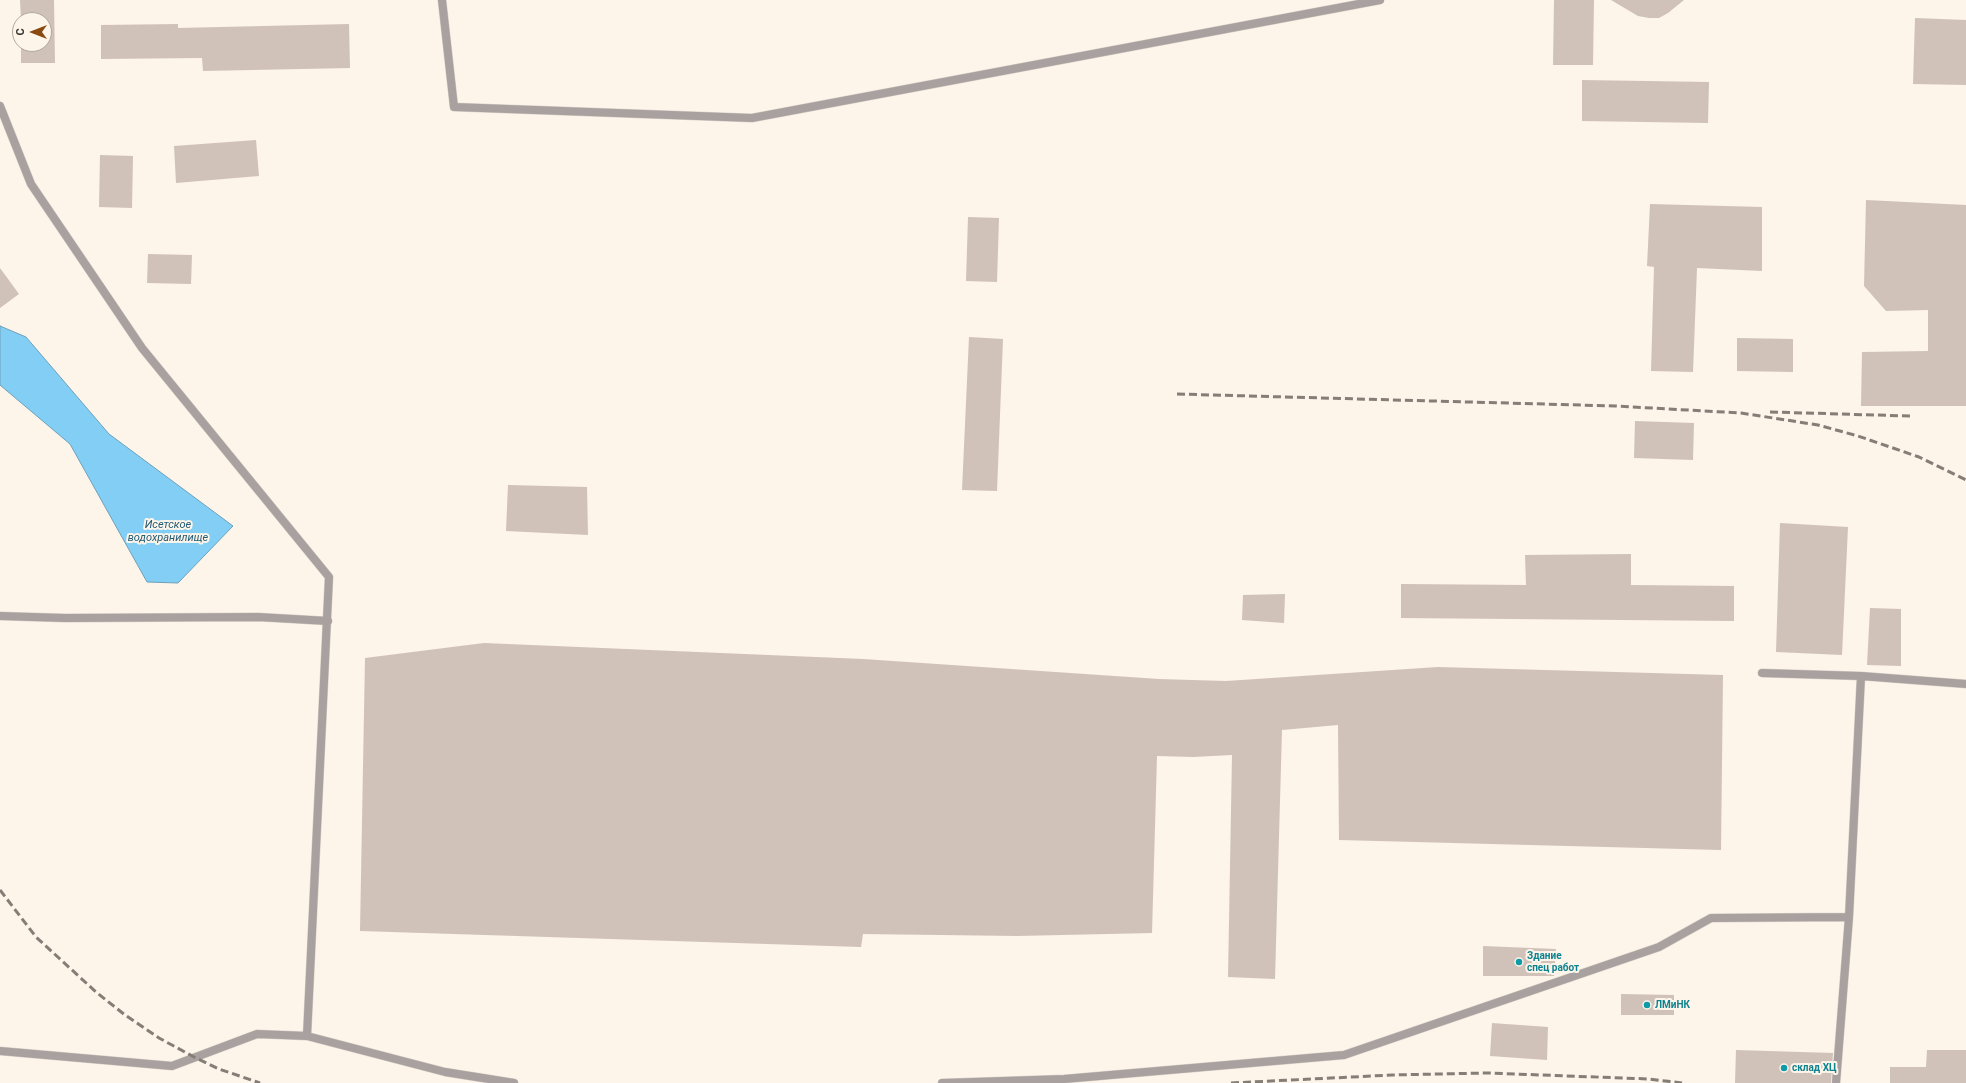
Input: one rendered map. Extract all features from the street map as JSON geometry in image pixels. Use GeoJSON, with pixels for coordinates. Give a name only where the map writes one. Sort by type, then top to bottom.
{"type":"FeatureCollection","features":[{"type":"Feature","properties":{"kind":"lane"},"geometry":{"type":"LineString","coordinates":[[442,0],[454,107],[752,118],[1380,0]]}},
{"type":"Feature","properties":{"kind":"lane"},"geometry":{"type":"LineString","coordinates":[[0,106],[31,184],[142,348],[329,577],[307,1036]]}},
{"type":"Feature","properties":{"kind":"lane"},"geometry":{"type":"LineString","coordinates":[[0,616],[65,618],[258,617],[328,621]]}},
{"type":"Feature","properties":{"kind":"lane"},"geometry":{"type":"LineString","coordinates":[[1762,673],[1861,676],[1966,684]]}},
{"type":"Feature","properties":{"kind":"lane"},"geometry":{"type":"LineString","coordinates":[[1836,1083],[1849,917],[1861,676]]}},
{"type":"Feature","properties":{"kind":"lane"},"geometry":{"type":"LineString","coordinates":[[942,1083],[1064,1079],[1344,1055],[1659,947],[1711,918],[1849,917]]}},
{"type":"Feature","properties":{"kind":"lane"},"geometry":{"type":"LineString","coordinates":[[0,1051],[172,1066],[257,1034],[307,1036],[446,1072],[514,1083]]}},
{"type":"Feature","properties":{"kind":"water","name":"Исетское водохранилище"},"geometry":{"type":"Polygon","coordinates":[[[0,326],[26,337],[109,434],[233,526],[178,583],[147,582],[70,444],[0,385],[0,326]]]}},
{"type":"Feature","properties":{"kind":"building"},"geometry":{"type":"Polygon","coordinates":[[[20,0],[54,0],[55,63],[21,63],[21,52],[52,52],[52,12],[21,12],[20,0]]]}},
{"type":"Feature","properties":{"kind":"building"},"geometry":{"type":"Polygon","coordinates":[[[1554,0],[1594,0],[1593,65],[1553,65],[1554,0]]]}},
{"type":"Feature","properties":{"kind":"building"},"geometry":{"type":"Polygon","coordinates":[[[1611,0],[1684,0],[1668,13],[1659,18],[1649,18],[1638,16],[1611,0]]]}},
{"type":"Feature","properties":{"kind":"building"},"geometry":{"type":"Polygon","coordinates":[[[1915,18],[1966,20],[1966,85],[1913,84],[1915,18]]]}},
{"type":"Feature","properties":{"kind":"building"},"geometry":{"type":"Polygon","coordinates":[[[178,24],[178,28],[349,24],[350,68],[203,71],[202,58],[101,59],[101,25],[178,24]]]}},
{"type":"Feature","properties":{"kind":"building"},"geometry":{"type":"Polygon","coordinates":[[[1582,80],[1709,82],[1708,123],[1582,121],[1582,80]]]}},
{"type":"Feature","properties":{"kind":"building"},"geometry":{"type":"Polygon","coordinates":[[[256,140],[259,176],[176,183],[174,146],[256,140]]]}},
{"type":"Feature","properties":{"kind":"building"},"geometry":{"type":"Polygon","coordinates":[[[100,155],[133,156],[132,208],[99,207],[100,155]]]}},
{"type":"Feature","properties":{"kind":"building"},"geometry":{"type":"Polygon","coordinates":[[[1866,200],[1966,205],[1966,406],[1861,406],[1862,352],[1928,351],[1928,310],[1886,311],[1864,286],[1866,200]]]}},
{"type":"Feature","properties":{"kind":"building"},"geometry":{"type":"Polygon","coordinates":[[[1650,204],[1762,207],[1762,271],[1697,268],[1693,372],[1651,371],[1654,267],[1647,266],[1650,204]]]}},
{"type":"Feature","properties":{"kind":"building"},"geometry":{"type":"Polygon","coordinates":[[[968,217],[999,218],[997,282],[966,281],[968,217]]]}},
{"type":"Feature","properties":{"kind":"building"},"geometry":{"type":"Polygon","coordinates":[[[148,254],[192,255],[191,284],[147,283],[148,254]]]}},
{"type":"Feature","properties":{"kind":"building"},"geometry":{"type":"Polygon","coordinates":[[[0,268],[19,294],[0,308],[0,268]]]}},
{"type":"Feature","properties":{"kind":"building"},"geometry":{"type":"Polygon","coordinates":[[[969,337],[1003,339],[997,491],[962,490],[969,337]]]}},
{"type":"Feature","properties":{"kind":"building"},"geometry":{"type":"Polygon","coordinates":[[[1737,338],[1793,339],[1793,372],[1737,371],[1737,338]]]}},
{"type":"Feature","properties":{"kind":"building"},"geometry":{"type":"Polygon","coordinates":[[[1635,421],[1694,423],[1693,460],[1634,458],[1635,421]]]}},
{"type":"Feature","properties":{"kind":"building"},"geometry":{"type":"Polygon","coordinates":[[[508,485],[587,487],[588,535],[506,531],[508,485]]]}},
{"type":"Feature","properties":{"kind":"building"},"geometry":{"type":"Polygon","coordinates":[[[1780,523],[1848,527],[1842,655],[1776,652],[1780,523]]]}},
{"type":"Feature","properties":{"kind":"building"},"geometry":{"type":"Polygon","coordinates":[[[1631,554],[1631,585],[1734,586],[1734,621],[1401,618],[1401,584],[1526,585],[1525,555],[1631,554]]]}},
{"type":"Feature","properties":{"kind":"building"},"geometry":{"type":"Polygon","coordinates":[[[1285,594],[1284,623],[1242,620],[1243,595],[1285,594]]]}},
{"type":"Feature","properties":{"kind":"building"},"geometry":{"type":"Polygon","coordinates":[[[1870,608],[1901,609],[1901,666],[1867,665],[1870,608]]]}},
{"type":"Feature","properties":{"kind":"building"},"geometry":{"type":"Polygon","coordinates":[[[484,643],[863,659],[1159,679],[1226,681],[1438,667],[1723,675],[1721,850],[1339,840],[1338,725],[1282,730],[1275,979],[1228,977],[1232,755],[1193,757],[1157,756],[1152,933],[1017,936],[863,934],[861,947],[360,931],[365,658],[484,643]]]}},
{"type":"Feature","properties":{"kind":"building","name":"Здание спец работ"},"geometry":{"type":"Polygon","coordinates":[[[1483,946],[1556,949],[1554,976],[1483,976],[1483,946]]]}},
{"type":"Feature","properties":{"kind":"building","name":"ЛМиНК"},"geometry":{"type":"Polygon","coordinates":[[[1621,994],[1674,995],[1674,1015],[1621,1015],[1621,994]]]}},
{"type":"Feature","properties":{"kind":"building"},"geometry":{"type":"Polygon","coordinates":[[[1492,1023],[1548,1027],[1547,1060],[1490,1056],[1492,1023]]]}},
{"type":"Feature","properties":{"kind":"building","name":"склад ХЦ"},"geometry":{"type":"Polygon","coordinates":[[[1736,1050],[1833,1053],[1831,1083],[1735,1083],[1736,1050]]]}},
{"type":"Feature","properties":{"kind":"building"},"geometry":{"type":"Polygon","coordinates":[[[1927,1050],[1966,1050],[1966,1083],[1890,1083],[1890,1067],[1926,1067],[1927,1050]]]}},
{"type":"Feature","properties":{"kind":"railway"},"geometry":{"type":"LineString","coordinates":[[1177,394],[1615,406],[1741,413],[1818,425],[1858,436],[1919,457],[1966,480]]}},
{"type":"Feature","properties":{"kind":"railway"},"geometry":{"type":"LineString","coordinates":[[1770,412],[1910,416]]}},
{"type":"Feature","properties":{"kind":"railway"},"geometry":{"type":"LineString","coordinates":[[0,890],[36,937],[96,992],[125,1015],[159,1038],[194,1057],[219,1069],[260,1083]]}},
{"type":"Feature","properties":{"kind":"railway"},"geometry":{"type":"LineString","coordinates":[[1231,1083],[1392,1075],[1488,1073],[1649,1079],[1682,1083]]}},
{"type":"Feature","properties":{"kind":"place","name":"Здание спец работ"},"geometry":{"type":"Point","coordinates":[1519,962]}},
{"type":"Feature","properties":{"kind":"place","name":"ЛМиНК"},"geometry":{"type":"Point","coordinates":[1647,1005]}},
{"type":"Feature","properties":{"kind":"place","name":"склад ХЦ"},"geometry":{"type":"Point","coordinates":[1784,1068]}}]}
